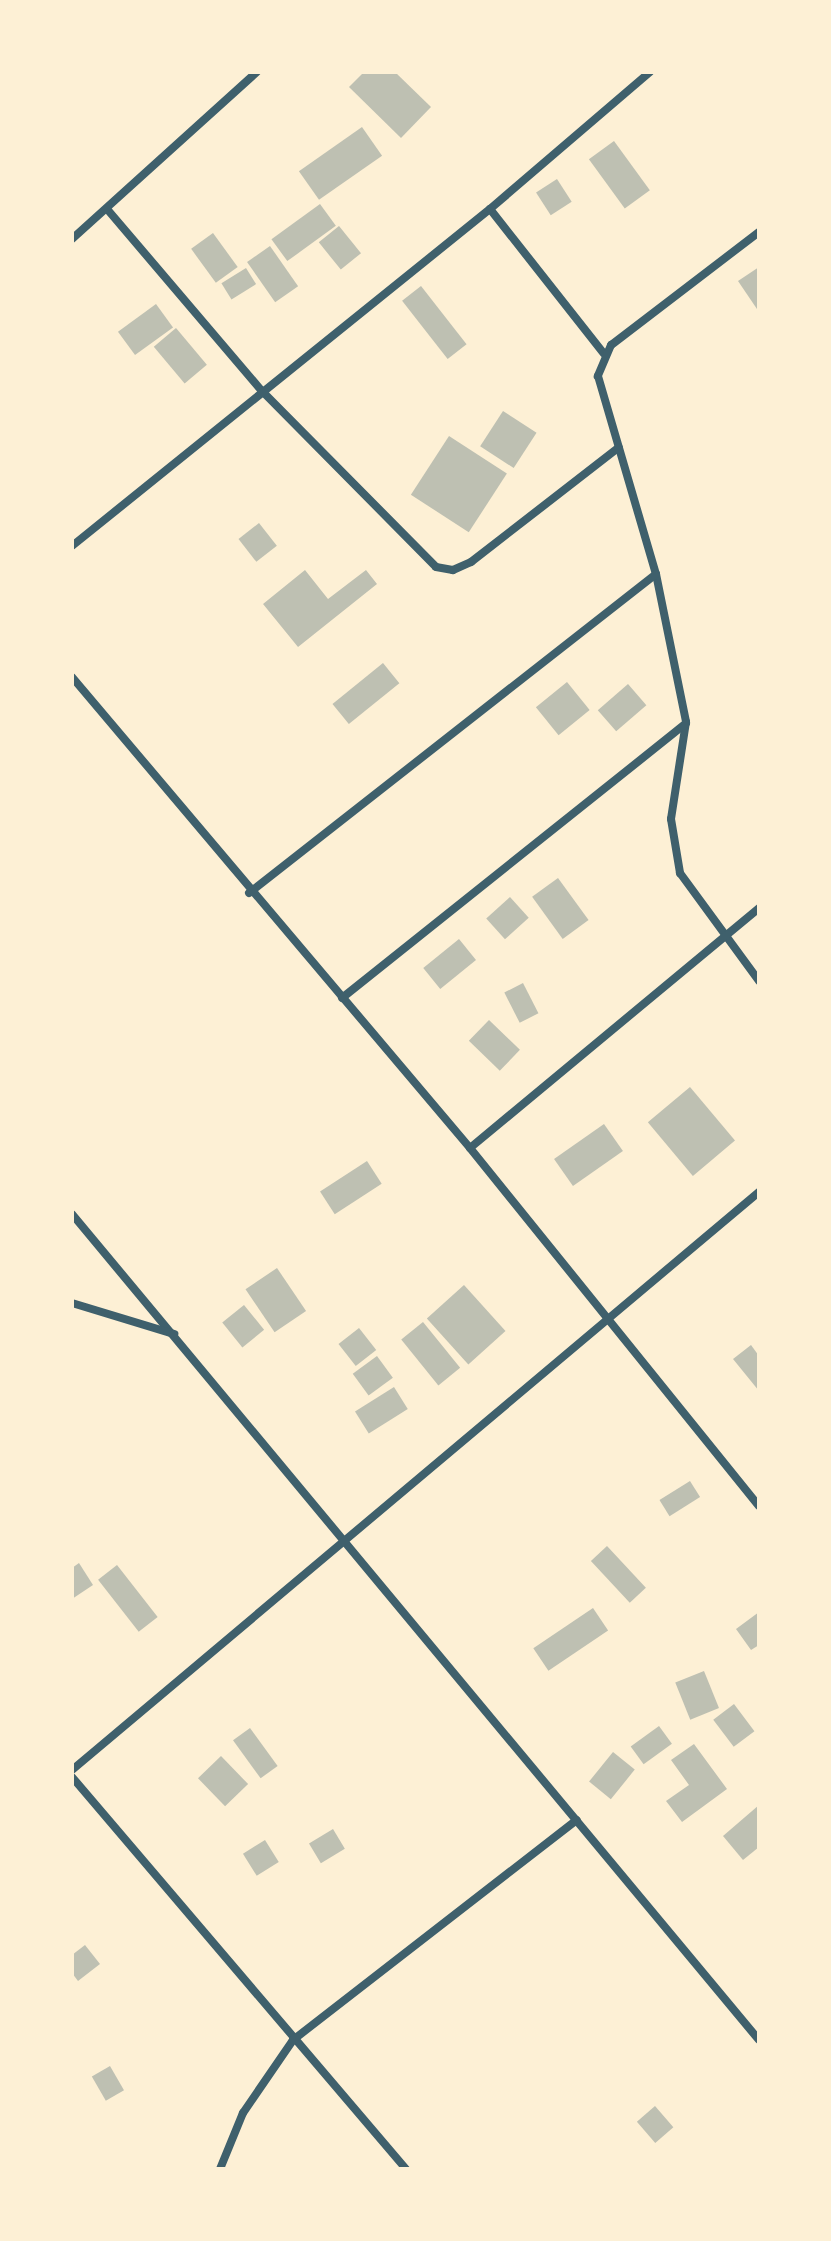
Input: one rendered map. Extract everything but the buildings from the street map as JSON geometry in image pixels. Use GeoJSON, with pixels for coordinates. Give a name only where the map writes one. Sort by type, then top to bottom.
{"type":"FeatureCollection","features":[{"type":"Feature","properties":{"kind":"street"},"geometry":{"type":"LineString","coordinates":[[72,239],[257,72]]}},
{"type":"Feature","properties":{"kind":"street"},"geometry":{"type":"LineString","coordinates":[[72,546],[490,209],[650,72]]}},
{"type":"Feature","properties":{"kind":"street"},"geometry":{"type":"LineString","coordinates":[[107,209],[262,391],[436,567],[453,570],[471,562],[619,447]]}},
{"type":"Feature","properties":{"kind":"street"},"geometry":{"type":"LineString","coordinates":[[490,209],[604,354]]}},
{"type":"Feature","properties":{"kind":"street"},"geometry":{"type":"LineString","coordinates":[[759,232],[604,354],[598,376],[656,574],[686,722],[671,819],[680,873],[759,981]]}},
{"type":"Feature","properties":{"kind":"street"},"geometry":{"type":"LineString","coordinates":[[249,893],[656,574]]}},
{"type":"Feature","properties":{"kind":"street"},"geometry":{"type":"LineString","coordinates":[[72,677],[249,893],[470,1148],[605,1320],[759,1506]]}},
{"type":"Feature","properties":{"kind":"street"},"geometry":{"type":"LineString","coordinates":[[342,998],[686,722]]}},
{"type":"Feature","properties":{"kind":"street"},"geometry":{"type":"LineString","coordinates":[[470,1148],[759,908]]}},
{"type":"Feature","properties":{"kind":"street"},"geometry":{"type":"LineString","coordinates":[[72,1770],[343,1538],[759,1192]]}},
{"type":"Feature","properties":{"kind":"street"},"geometry":{"type":"LineString","coordinates":[[72,1214],[175,1334],[759,2040]]}},
{"type":"Feature","properties":{"kind":"street"},"geometry":{"type":"LineString","coordinates":[[72,1303],[175,1334]]}},
{"type":"Feature","properties":{"kind":"street"},"geometry":{"type":"LineString","coordinates":[[72,1777],[406,2169]]}},
{"type":"Feature","properties":{"kind":"street"},"geometry":{"type":"LineString","coordinates":[[220,2169],[243,2113],[293,2040],[577,1820]]}}]}
